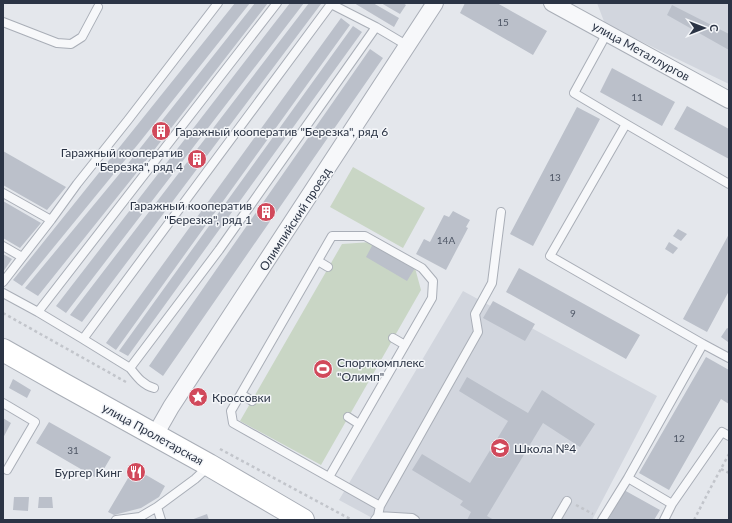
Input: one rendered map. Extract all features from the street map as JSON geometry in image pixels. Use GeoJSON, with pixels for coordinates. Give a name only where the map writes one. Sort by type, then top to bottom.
{"type":"FeatureCollection","features":[{"type":"Feature","properties":{"kind":"main road","name":"улица Пролетарская"},"geometry":{"type":"LineString","coordinates":[[3,350],[209,465],[303,520]]}},
{"type":"Feature","properties":{"kind":"street","name":"Олимпийский проезд"},"geometry":{"type":"LineString","coordinates":[[155,435],[171,407],[435,3]]}},
{"type":"Feature","properties":{"kind":"street","name":"улица Металлургов"},"geometry":{"type":"LineString","coordinates":[[552,3],[729,100]]}},
{"type":"Feature","properties":{"kind":"lane"},"geometry":{"type":"LineString","coordinates":[[3,282],[77,184],[218,3]]}},
{"type":"Feature","properties":{"kind":"lane"},"geometry":{"type":"LineString","coordinates":[[38,312],[277,3]]}},
{"type":"Feature","properties":{"kind":"lane"},"geometry":{"type":"LineString","coordinates":[[83,340],[330,3],[408,46]]}},
{"type":"Feature","properties":{"kind":"lane"},"geometry":{"type":"LineString","coordinates":[[3,22],[57,43],[71,44],[82,37],[96,4]]}},
{"type":"Feature","properties":{"kind":"lane"},"geometry":{"type":"LineString","coordinates":[[130,368],[219,250],[376,27]]}},
{"type":"Feature","properties":{"kind":"lane"},"geometry":{"type":"LineString","coordinates":[[607,33],[574,93],[729,184]]}},
{"type":"Feature","properties":{"kind":"lane"},"geometry":{"type":"LineString","coordinates":[[626,124],[550,256],[729,358]]}},
{"type":"Feature","properties":{"kind":"lane"},"geometry":{"type":"LineString","coordinates":[[3,193],[51,220]]}},
{"type":"Feature","properties":{"kind":"lane"},"geometry":{"type":"LineString","coordinates":[[416,520],[412,518],[376,518],[380,506],[478,332],[475,314],[492,283],[501,212]]}},
{"type":"Feature","properties":{"kind":"lane"},"geometry":{"type":"LineString","coordinates":[[329,477],[432,298],[433,281],[422,268],[365,236],[353,240],[332,236],[231,411],[233,423],[380,506]]}},
{"type":"Feature","properties":{"kind":"lane"},"geometry":{"type":"LineString","coordinates":[[3,246],[22,257]]}},
{"type":"Feature","properties":{"kind":"lane"},"geometry":{"type":"LineString","coordinates":[[318,261],[328,267]]}},
{"type":"Feature","properties":{"kind":"lane"},"geometry":{"type":"LineString","coordinates":[[3,293],[38,312],[130,368],[138,380],[149,387],[154,388]]}},
{"type":"Feature","properties":{"kind":"lane"},"geometry":{"type":"LineString","coordinates":[[393,338],[405,345]]}},
{"type":"Feature","properties":{"kind":"lane"},"geometry":{"type":"LineString","coordinates":[[602,519],[628,478],[704,344]]}},
{"type":"Feature","properties":{"kind":"lane"},"geometry":{"type":"LineString","coordinates":[[241,394],[252,401]]}},
{"type":"Feature","properties":{"kind":"lane"},"geometry":{"type":"LineString","coordinates":[[3,403],[34,422],[5,469],[3,478]]}},
{"type":"Feature","properties":{"kind":"lane"},"geometry":{"type":"LineString","coordinates":[[348,417],[359,424]]}},
{"type":"Feature","properties":{"kind":"lane"},"geometry":{"type":"LineString","coordinates":[[664,520],[672,504],[722,432],[729,436]]}},
{"type":"Feature","properties":{"kind":"lane"},"geometry":{"type":"LineString","coordinates":[[116,520],[140,519],[196,479],[209,465]]}},
{"type":"Feature","properties":{"kind":"lane"},"geometry":{"type":"LineString","coordinates":[[628,478],[672,504]]}},
{"type":"Feature","properties":{"kind":"lane"},"geometry":{"type":"LineString","coordinates":[[556,520],[567,501]]}},
{"type":"Feature","properties":{"kind":"lane"},"geometry":{"type":"LineString","coordinates":[[157,507],[161,520]]}},
{"type":"Feature","properties":{"kind":"path"},"geometry":{"type":"LineString","coordinates":[[694,520],[729,454]]}},
{"type":"Feature","properties":{"kind":"path"},"geometry":{"type":"LineString","coordinates":[[721,469],[729,473]]}},
{"type":"Feature","properties":{"kind":"path"},"geometry":{"type":"LineString","coordinates":[[567,501],[602,519]]}},
{"type":"Feature","properties":{"kind":"shaded area"},"geometry":{"type":"Polygon","coordinates":[[[597,3],[729,3],[729,84],[605,24],[597,3]]]}},
{"type":"Feature","properties":{"kind":"shaded area","name":"Школа №4"},"geometry":{"type":"Polygon","coordinates":[[[463,291],[657,396],[592,520],[376,520],[339,500],[463,291]]]}},
{"type":"Feature","properties":{"kind":"green space"},"geometry":{"type":"Polygon","coordinates":[[[353,167],[425,208],[403,248],[330,207],[353,167]]]}},
{"type":"Feature","properties":{"kind":"green space","name":"Спорткомплекс \"Олимп\""},"geometry":{"type":"Polygon","coordinates":[[[371,242],[415,268],[421,290],[321,465],[240,421],[342,244],[371,242]]]}},
{"type":"Feature","properties":{"kind":"building"},"geometry":{"type":"Polygon","coordinates":[[[235,3],[250,3],[139,143],[22,286],[13,280],[235,3]]]}},
{"type":"Feature","properties":{"kind":"building","name":"Гаражный кооператив \"Березка\", ряд 6"},"geometry":{"type":"Polygon","coordinates":[[[255,3],[268,3],[134,176],[38,296],[25,288],[126,166],[255,3]]]}},
{"type":"Feature","properties":{"kind":"building"},"geometry":{"type":"Polygon","coordinates":[[[290,3],[304,3],[66,313],[56,306],[290,3]]]}},
{"type":"Feature","properties":{"kind":"building","name":"Гаражный кооператив \"Березка\", ряд 4"},"geometry":{"type":"Polygon","coordinates":[[[309,3],[321,4],[82,322],[70,315],[309,3]]]}},
{"type":"Feature","properties":{"kind":"building"},"geometry":{"type":"Polygon","coordinates":[[[354,3],[373,3],[399,18],[394,27],[354,3]]]}},
{"type":"Feature","properties":{"kind":"building"},"geometry":{"type":"Polygon","coordinates":[[[381,3],[403,3],[406,5],[400,14],[381,3]]]}},
{"type":"Feature","properties":{"kind":"building"},"geometry":{"type":"Polygon","coordinates":[[[465,3],[497,3],[547,31],[533,55],[460,13],[465,3]]]}},
{"type":"Feature","properties":{"kind":"building"},"geometry":{"type":"Polygon","coordinates":[[[672,5],[729,34],[729,50],[667,15],[672,5]]]}},
{"type":"Feature","properties":{"kind":"building"},"geometry":{"type":"Polygon","coordinates":[[[341,18],[350,25],[116,350],[106,343],[341,18]]]}},
{"type":"Feature","properties":{"kind":"building"},"geometry":{"type":"Polygon","coordinates":[[[353,26],[362,32],[128,356],[119,351],[353,26]]]}},
{"type":"Feature","properties":{"kind":"building","name":"Гаражный кооператив \"Березка\", ряд 1"},"geometry":{"type":"Polygon","coordinates":[[[370,49],[383,58],[163,376],[149,366],[370,49]]]}},
{"type":"Feature","properties":{"kind":"building"},"geometry":{"type":"Polygon","coordinates":[[[612,68],[675,102],[662,126],[600,92],[612,68]]]}},
{"type":"Feature","properties":{"kind":"building"},"geometry":{"type":"Polygon","coordinates":[[[687,106],[729,129],[729,159],[674,129],[687,106]]]}},
{"type":"Feature","properties":{"kind":"building"},"geometry":{"type":"Polygon","coordinates":[[[577,107],[600,119],[533,246],[510,234],[577,107]]]}},
{"type":"Feature","properties":{"kind":"building"},"geometry":{"type":"Polygon","coordinates":[[[3,151],[66,187],[47,210],[3,185],[3,151]]]}},
{"type":"Feature","properties":{"kind":"building"},"geometry":{"type":"Polygon","coordinates":[[[3,201],[41,223],[20,248],[3,238],[3,201]]]}},
{"type":"Feature","properties":{"kind":"building"},"geometry":{"type":"Polygon","coordinates":[[[453,211],[470,220],[466,227],[468,228],[446,270],[416,254],[424,239],[430,242],[444,215],[449,217],[453,211]]]}},
{"type":"Feature","properties":{"kind":"building"},"geometry":{"type":"Polygon","coordinates":[[[678,229],[687,234],[681,241],[673,236],[678,229]]]}},
{"type":"Feature","properties":{"kind":"building"},"geometry":{"type":"Polygon","coordinates":[[[729,234],[729,291],[707,332],[683,319],[729,234]]]}},
{"type":"Feature","properties":{"kind":"building"},"geometry":{"type":"Polygon","coordinates":[[[669,242],[678,248],[673,254],[665,249],[669,242]]]}},
{"type":"Feature","properties":{"kind":"building"},"geometry":{"type":"Polygon","coordinates":[[[373,244],[415,268],[407,281],[366,257],[373,244]]]}},
{"type":"Feature","properties":{"kind":"building"},"geometry":{"type":"Polygon","coordinates":[[[3,254],[12,259],[3,272],[3,254]]]}},
{"type":"Feature","properties":{"kind":"building"},"geometry":{"type":"Polygon","coordinates":[[[519,268],[640,335],[626,359],[506,292],[519,268]]]}},
{"type":"Feature","properties":{"kind":"building"},"geometry":{"type":"Polygon","coordinates":[[[493,301],[535,324],[525,341],[483,318],[493,301]]]}},
{"type":"Feature","properties":{"kind":"building"},"geometry":{"type":"Polygon","coordinates":[[[727,328],[729,329],[728,342],[721,337],[727,328]]]}},
{"type":"Feature","properties":{"kind":"building"},"geometry":{"type":"Polygon","coordinates":[[[706,357],[729,370],[729,404],[721,399],[669,490],[639,473],[706,357]]]}},
{"type":"Feature","properties":{"kind":"building"},"geometry":{"type":"Polygon","coordinates":[[[467,377],[528,413],[542,390],[595,424],[580,447],[543,423],[487,516],[494,520],[467,520],[471,512],[460,505],[463,501],[412,470],[422,454],[470,483],[508,421],[459,391],[467,377]]]}},
{"type":"Feature","properties":{"kind":"building"},"geometry":{"type":"Polygon","coordinates":[[[13,379],[31,390],[27,398],[9,388],[13,379]]]}},
{"type":"Feature","properties":{"kind":"building"},"geometry":{"type":"Polygon","coordinates":[[[3,418],[11,423],[3,438],[3,418]]]}},
{"type":"Feature","properties":{"kind":"building"},"geometry":{"type":"Polygon","coordinates":[[[49,422],[111,457],[98,479],[36,443],[49,422]]]}},
{"type":"Feature","properties":{"kind":"building"},"geometry":{"type":"Polygon","coordinates":[[[134,468],[165,486],[159,497],[141,508],[114,515],[108,512],[134,468]]]}},
{"type":"Feature","properties":{"kind":"building"},"geometry":{"type":"Polygon","coordinates":[[[624,490],[660,510],[654,520],[608,520],[624,490]]]}},
{"type":"Feature","properties":{"kind":"building"},"geometry":{"type":"Polygon","coordinates":[[[14,497],[29,497],[28,511],[13,510],[14,497]]]}},
{"type":"Feature","properties":{"kind":"building"},"geometry":{"type":"Polygon","coordinates":[[[39,497],[52,497],[53,508],[38,508],[39,497]]]}},
{"type":"Feature","properties":{"kind":"building"},"geometry":{"type":"Polygon","coordinates":[[[207,514],[209,520],[191,520],[207,514]]]}},
{"type":"Feature","properties":{"kind":"place","name":"Гаражный кооператив \"Березка\", ряд 6"},"geometry":{"type":"Point","coordinates":[161,131]}},
{"type":"Feature","properties":{"kind":"place","name":"Гаражный кооператив \"Березка\", ряд 4"},"geometry":{"type":"Point","coordinates":[197,159]}},
{"type":"Feature","properties":{"kind":"place","name":"Гаражный кооператив \"Березка\", ряд 1"},"geometry":{"type":"Point","coordinates":[266,212]}},
{"type":"Feature","properties":{"kind":"place","name":"Спорткомплекс \"Олимп\""},"geometry":{"type":"Point","coordinates":[323,369]}},
{"type":"Feature","properties":{"kind":"place","name":"Кроссовки"},"geometry":{"type":"Point","coordinates":[198,397]}},
{"type":"Feature","properties":{"kind":"place","name":"Школа №4"},"geometry":{"type":"Point","coordinates":[500,448]}},
{"type":"Feature","properties":{"kind":"place","name":"Бургер Кинг"},"geometry":{"type":"Point","coordinates":[136,472]}}]}
